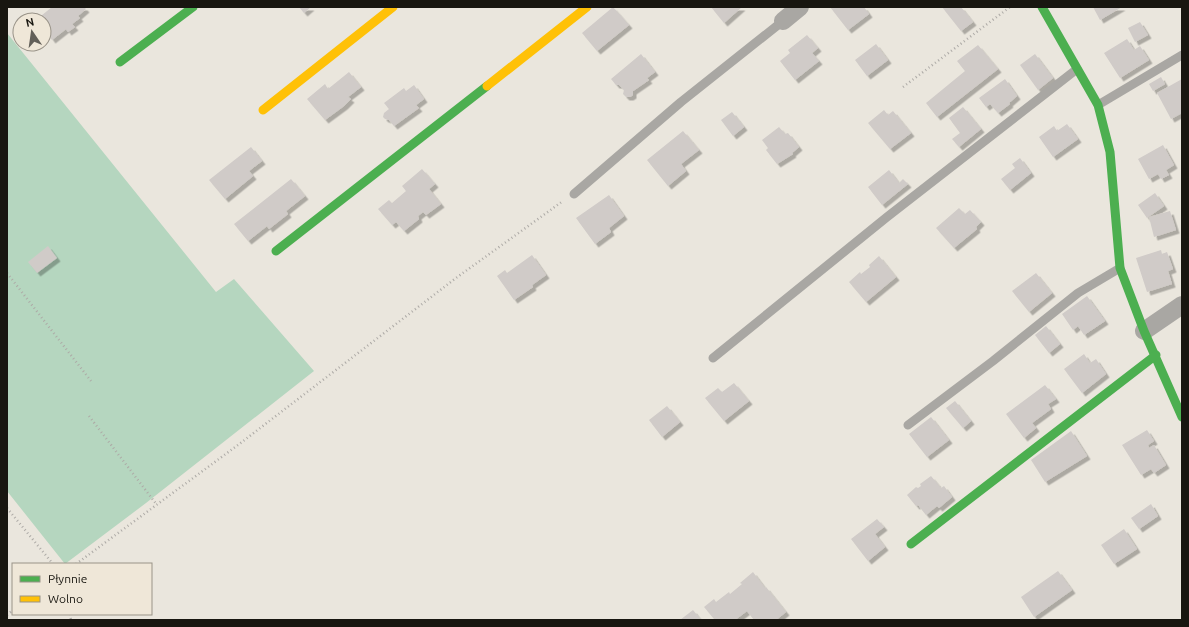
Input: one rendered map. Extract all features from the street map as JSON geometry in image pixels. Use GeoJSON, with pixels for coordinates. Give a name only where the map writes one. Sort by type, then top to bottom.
{"type":"FeatureCollection","features":[{"type":"Feature","properties":{"kind":"street"},"geometry":{"type":"LineString","coordinates":[[120,62],[193,7]]}},
{"type":"Feature","properties":{"kind":"street"},"geometry":{"type":"LineString","coordinates":[[263,110],[393,7]]}},
{"type":"Feature","properties":{"kind":"street"},"geometry":{"type":"LineString","coordinates":[[276,251],[587,7]]}},
{"type":"Feature","properties":{"kind":"street"},"geometry":{"type":"LineString","coordinates":[[783,21],[800,7]]}},
{"type":"Feature","properties":{"kind":"street"},"geometry":{"type":"LineString","coordinates":[[1042,7],[1098,105],[1110,152],[1120,268],[1144,330],[1156,354],[1182,417]]}},
{"type":"Feature","properties":{"kind":"street"},"geometry":{"type":"LineString","coordinates":[[1144,330],[1182,305]]}},
{"type":"Feature","properties":{"kind":"street"},"geometry":{"type":"LineString","coordinates":[[911,544],[1156,354]]}},
{"type":"Feature","properties":{"kind":"lane"},"geometry":{"type":"LineString","coordinates":[[574,194],[681,102],[783,21]]}},
{"type":"Feature","properties":{"kind":"lane"},"geometry":{"type":"LineString","coordinates":[[1098,105],[1182,55]]}},
{"type":"Feature","properties":{"kind":"lane"},"geometry":{"type":"LineString","coordinates":[[714,358],[888,217],[1078,69]]}},
{"type":"Feature","properties":{"kind":"lane"},"geometry":{"type":"LineString","coordinates":[[908,425],[993,361],[1078,293],[1120,268]]}},
{"type":"Feature","properties":{"kind":"path"},"geometry":{"type":"LineString","coordinates":[[903,86],[1010,7]]}},
{"type":"Feature","properties":{"kind":"path"},"geometry":{"type":"LineString","coordinates":[[77,563],[238,445],[456,278],[574,194]]}},
{"type":"Feature","properties":{"kind":"path"},"geometry":{"type":"LineString","coordinates":[[7,273],[91,381]]}},
{"type":"Feature","properties":{"kind":"path"},"geometry":{"type":"LineString","coordinates":[[89,416],[157,505]]}},
{"type":"Feature","properties":{"kind":"path"},"geometry":{"type":"LineString","coordinates":[[7,508],[52,563]]}},
{"type":"Feature","properties":{"kind":"green space"},"geometry":{"type":"Polygon","coordinates":[[[7,33],[12,39],[12,52],[22,52],[216,292],[234,279],[314,371],[146,503],[66,563],[64,563],[7,491],[7,33]]]}},
{"type":"Feature","properties":{"kind":"building"},"geometry":{"type":"Polygon","coordinates":[[[52,7],[84,7],[86,9],[78,16],[80,18],[72,24],[75,27],[68,32],[66,29],[52,40],[52,12],[46,12],[52,7]]]}},
{"type":"Feature","properties":{"kind":"building"},"geometry":{"type":"Polygon","coordinates":[[[299,7],[311,7],[304,13],[299,7]]]}},
{"type":"Feature","properties":{"kind":"building"},"geometry":{"type":"Polygon","coordinates":[[[613,7],[629,25],[597,51],[582,33],[613,7]]]}},
{"type":"Feature","properties":{"kind":"building"},"geometry":{"type":"Polygon","coordinates":[[[711,7],[742,7],[724,23],[711,7]]]}},
{"type":"Feature","properties":{"kind":"building"},"geometry":{"type":"Polygon","coordinates":[[[830,7],[864,7],[869,14],[848,30],[830,7]]]}},
{"type":"Feature","properties":{"kind":"building"},"geometry":{"type":"Polygon","coordinates":[[[942,7],[961,7],[973,22],[961,31],[942,7]]]}},
{"type":"Feature","properties":{"kind":"building"},"geometry":{"type":"Polygon","coordinates":[[[1093,7],[1122,7],[1100,20],[1093,7]]]}},
{"type":"Feature","properties":{"kind":"building"},"geometry":{"type":"Polygon","coordinates":[[[1140,22],[1148,35],[1135,42],[1128,28],[1140,22]]]}},
{"type":"Feature","properties":{"kind":"building"},"geometry":{"type":"Polygon","coordinates":[[[807,35],[818,48],[812,53],[819,61],[795,80],[780,61],[790,53],[788,50],[807,35]]]}},
{"type":"Feature","properties":{"kind":"building"},"geometry":{"type":"Polygon","coordinates":[[[1127,39],[1134,50],[1140,46],[1149,60],[1120,78],[1104,53],[1127,39]]]}},
{"type":"Feature","properties":{"kind":"building"},"geometry":{"type":"Polygon","coordinates":[[[876,44],[888,60],[867,76],[855,60],[876,44]]]}},
{"type":"Feature","properties":{"kind":"building"},"geometry":{"type":"Polygon","coordinates":[[[978,45],[998,69],[937,117],[926,103],[965,71],[957,61],[978,45]]]}},
{"type":"Feature","properties":{"kind":"building"},"geometry":{"type":"Polygon","coordinates":[[[641,54],[655,72],[647,78],[649,80],[633,91],[633,95],[626,97],[623,94],[624,90],[619,85],[616,85],[611,79],[641,54]]]}},
{"type":"Feature","properties":{"kind":"building"},"geometry":{"type":"Polygon","coordinates":[[[1035,54],[1053,78],[1038,90],[1020,65],[1035,54]]]}},
{"type":"Feature","properties":{"kind":"building"},"geometry":{"type":"Polygon","coordinates":[[[349,72],[361,87],[348,97],[351,99],[344,106],[325,120],[307,99],[325,84],[328,89],[349,72]]]}},
{"type":"Feature","properties":{"kind":"building"},"geometry":{"type":"Polygon","coordinates":[[[1161,77],[1165,84],[1153,91],[1149,84],[1161,77]]]}},
{"type":"Feature","properties":{"kind":"building"},"geometry":{"type":"Polygon","coordinates":[[[1005,79],[1017,96],[1009,103],[1010,104],[998,113],[990,104],[986,107],[979,98],[1005,79]]]}},
{"type":"Feature","properties":{"kind":"building"},"geometry":{"type":"Polygon","coordinates":[[[1182,79],[1182,113],[1171,119],[1157,93],[1182,79]]]}},
{"type":"Feature","properties":{"kind":"building"},"geometry":{"type":"Polygon","coordinates":[[[414,85],[424,99],[416,105],[419,108],[394,126],[389,120],[383,117],[384,113],[389,109],[384,103],[404,88],[406,91],[414,85]]]}},
{"type":"Feature","properties":{"kind":"building"},"geometry":{"type":"Polygon","coordinates":[[[963,107],[981,129],[959,147],[952,139],[960,133],[949,118],[963,107]]]}},
{"type":"Feature","properties":{"kind":"building"},"geometry":{"type":"Polygon","coordinates":[[[884,110],[888,115],[893,111],[911,133],[890,149],[868,123],[884,110]]]}},
{"type":"Feature","properties":{"kind":"building"},"geometry":{"type":"Polygon","coordinates":[[[732,112],[744,127],[733,136],[721,120],[732,112]]]}},
{"type":"Feature","properties":{"kind":"building"},"geometry":{"type":"Polygon","coordinates":[[[1067,124],[1078,139],[1053,157],[1039,137],[1054,126],[1057,131],[1067,124]]]}},
{"type":"Feature","properties":{"kind":"building"},"geometry":{"type":"Polygon","coordinates":[[[779,127],[785,134],[788,133],[799,147],[792,153],[793,154],[777,164],[766,150],[768,148],[762,140],[779,127]]]}},
{"type":"Feature","properties":{"kind":"building"},"geometry":{"type":"Polygon","coordinates":[[[683,131],[699,150],[681,164],[686,171],[668,186],[647,160],[683,131]]]}},
{"type":"Feature","properties":{"kind":"building"},"geometry":{"type":"Polygon","coordinates":[[[1163,145],[1174,165],[1166,170],[1169,175],[1161,179],[1158,174],[1149,179],[1138,159],[1163,145]]]}},
{"type":"Feature","properties":{"kind":"building"},"geometry":{"type":"Polygon","coordinates":[[[251,147],[262,161],[249,171],[253,176],[225,199],[209,180],[251,147]]]}},
{"type":"Feature","properties":{"kind":"building"},"geometry":{"type":"Polygon","coordinates":[[[1020,158],[1031,173],[1010,190],[1001,179],[1015,168],[1012,164],[1020,158]]]}},
{"type":"Feature","properties":{"kind":"building"},"geometry":{"type":"Polygon","coordinates":[[[422,169],[435,184],[429,189],[441,204],[426,215],[423,212],[418,216],[419,219],[404,231],[396,222],[392,225],[378,209],[389,200],[392,203],[406,191],[402,186],[422,169]]]}},
{"type":"Feature","properties":{"kind":"building"},"geometry":{"type":"Polygon","coordinates":[[[889,170],[899,183],[903,179],[908,184],[882,205],[868,187],[889,170]]]}},
{"type":"Feature","properties":{"kind":"building"},"geometry":{"type":"Polygon","coordinates":[[[291,179],[305,196],[286,211],[288,214],[269,229],[267,226],[248,241],[234,224],[291,179]]]}},
{"type":"Feature","properties":{"kind":"building"},"geometry":{"type":"Polygon","coordinates":[[[1155,193],[1164,206],[1147,218],[1138,205],[1155,193]]]}},
{"type":"Feature","properties":{"kind":"building"},"geometry":{"type":"Polygon","coordinates":[[[609,195],[624,216],[609,228],[611,232],[595,244],[576,218],[609,195]]]}},
{"type":"Feature","properties":{"kind":"building"},"geometry":{"type":"Polygon","coordinates":[[[959,208],[965,214],[970,210],[981,222],[976,227],[977,229],[954,248],[936,228],[959,208]]]}},
{"type":"Feature","properties":{"kind":"building"},"geometry":{"type":"Polygon","coordinates":[[[1170,211],[1176,230],[1154,237],[1149,217],[1170,211]]]}},
{"type":"Feature","properties":{"kind":"building"},"geometry":{"type":"Polygon","coordinates":[[[48,246],[57,258],[37,273],[28,262],[48,246]]]}},
{"type":"Feature","properties":{"kind":"building"},"geometry":{"type":"Polygon","coordinates":[[[1161,250],[1162,254],[1167,252],[1173,269],[1168,271],[1172,284],[1147,292],[1136,258],[1161,250]]]}},
{"type":"Feature","properties":{"kind":"building"},"geometry":{"type":"Polygon","coordinates":[[[532,255],[546,275],[532,285],[533,287],[514,300],[497,276],[505,270],[507,273],[532,255]]]}},
{"type":"Feature","properties":{"kind":"building"},"geometry":{"type":"Polygon","coordinates":[[[879,256],[896,277],[866,302],[849,282],[860,272],[861,274],[870,267],[869,265],[879,256]]]}},
{"type":"Feature","properties":{"kind":"building"},"geometry":{"type":"Polygon","coordinates":[[[1036,273],[1052,293],[1029,312],[1012,291],[1036,273]]]}},
{"type":"Feature","properties":{"kind":"building"},"geometry":{"type":"Polygon","coordinates":[[[1087,296],[1105,321],[1084,335],[1078,326],[1073,330],[1062,314],[1087,296]]]}},
{"type":"Feature","properties":{"kind":"building"},"geometry":{"type":"Polygon","coordinates":[[[1046,326],[1060,344],[1049,353],[1035,335],[1046,326]]]}},
{"type":"Feature","properties":{"kind":"building"},"geometry":{"type":"Polygon","coordinates":[[[1084,354],[1090,363],[1096,359],[1106,374],[1082,393],[1064,369],[1084,354]]]}},
{"type":"Feature","properties":{"kind":"building"},"geometry":{"type":"Polygon","coordinates":[[[734,383],[749,401],[724,421],[705,398],[718,388],[722,392],[734,383]]]}},
{"type":"Feature","properties":{"kind":"building"},"geometry":{"type":"Polygon","coordinates":[[[1045,385],[1056,399],[1048,404],[1051,409],[1032,423],[1036,428],[1024,438],[1006,414],[1045,385]]]}},
{"type":"Feature","properties":{"kind":"building"},"geometry":{"type":"Polygon","coordinates":[[[955,401],[971,421],[963,428],[946,408],[955,401]]]}},
{"type":"Feature","properties":{"kind":"building"},"geometry":{"type":"Polygon","coordinates":[[[667,406],[680,422],[662,437],[649,420],[667,406]]]}},
{"type":"Feature","properties":{"kind":"building"},"geometry":{"type":"Polygon","coordinates":[[[931,417],[949,440],[927,457],[909,434],[931,417]]]}},
{"type":"Feature","properties":{"kind":"building"},"geometry":{"type":"Polygon","coordinates":[[[1147,430],[1154,441],[1148,445],[1149,448],[1154,445],[1166,465],[1154,473],[1151,469],[1141,475],[1122,445],[1147,430]]]}},
{"type":"Feature","properties":{"kind":"building"},"geometry":{"type":"Polygon","coordinates":[[[1071,431],[1087,456],[1045,482],[1031,460],[1071,431]]]}},
{"type":"Feature","properties":{"kind":"building"},"geometry":{"type":"Polygon","coordinates":[[[931,476],[941,488],[944,486],[952,497],[939,508],[937,506],[926,515],[907,495],[916,487],[918,488],[921,486],[920,484],[931,476]]]}},
{"type":"Feature","properties":{"kind":"building"},"geometry":{"type":"Polygon","coordinates":[[[1151,504],[1158,516],[1139,529],[1131,518],[1151,504]]]}},
{"type":"Feature","properties":{"kind":"building"},"geometry":{"type":"Polygon","coordinates":[[[877,519],[884,527],[875,534],[885,547],[868,561],[851,539],[877,519]]]}},
{"type":"Feature","properties":{"kind":"building"},"geometry":{"type":"Polygon","coordinates":[[[1124,529],[1137,549],[1114,564],[1101,545],[1124,529]]]}},
{"type":"Feature","properties":{"kind":"building"},"geometry":{"type":"Polygon","coordinates":[[[1058,571],[1072,590],[1034,617],[1021,597],[1058,571]]]}},
{"type":"Feature","properties":{"kind":"building"},"geometry":{"type":"Polygon","coordinates":[[[753,572],[786,612],[776,620],[754,620],[747,611],[735,620],[715,620],[704,607],[714,599],[716,602],[729,592],[730,594],[753,572]]]}},
{"type":"Feature","properties":{"kind":"building"},"geometry":{"type":"Polygon","coordinates":[[[693,610],[701,620],[680,620],[693,610]]]}},
{"type":"Feature","properties":{"kind":"traffic: fast"},"geometry":{"type":"LineString","coordinates":[[120,62],[193,7]]}},
{"type":"Feature","properties":{"kind":"traffic: fast"},"geometry":{"type":"LineString","coordinates":[[1042,7],[1098,105],[1110,152],[1120,268],[1144,331],[1182,417]]}},
{"type":"Feature","properties":{"kind":"traffic: fast"},"geometry":{"type":"LineString","coordinates":[[276,251],[487,86]]}},
{"type":"Feature","properties":{"kind":"traffic: fast"},"geometry":{"type":"LineString","coordinates":[[911,544],[1156,355]]}},
{"type":"Feature","properties":{"kind":"traffic: slow"},"geometry":{"type":"LineString","coordinates":[[263,110],[393,7]]}},
{"type":"Feature","properties":{"kind":"traffic: slow"},"geometry":{"type":"LineString","coordinates":[[487,86],[587,7]]}}]}
